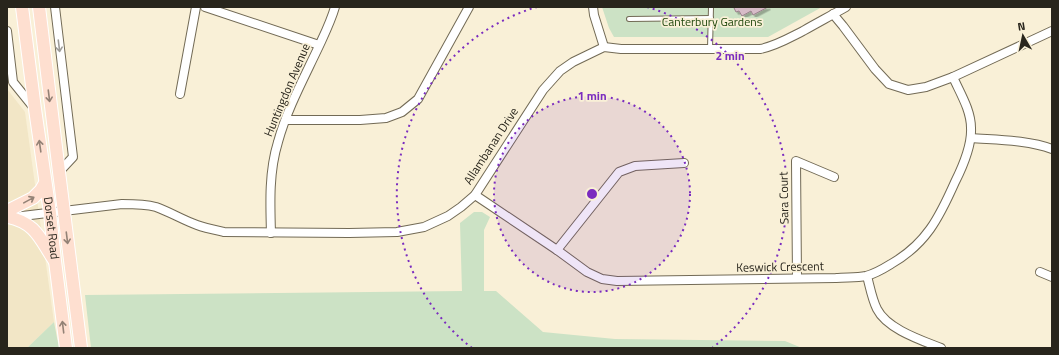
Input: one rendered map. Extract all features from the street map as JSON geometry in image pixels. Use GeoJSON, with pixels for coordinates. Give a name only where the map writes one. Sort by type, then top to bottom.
{"type":"FeatureCollection","features":[{"type":"Feature","properties":{"kind":"main road","name":"Dorset Road"},"geometry":{"type":"LineString","coordinates":[[22,7],[50,213],[66,348]]}},
{"type":"Feature","properties":{"kind":"main road","name":"Dorset Road"},"geometry":{"type":"LineString","coordinates":[[39,7],[58,172],[81,348]]}},
{"type":"Feature","properties":{"kind":"main road"},"geometry":{"type":"LineString","coordinates":[[7,215],[33,198],[41,190],[45,183]]}},
{"type":"Feature","properties":{"kind":"main road"},"geometry":{"type":"LineString","coordinates":[[7,215],[23,222],[36,231],[55,261]]}},
{"type":"Feature","properties":{"kind":"street"},"geometry":{"type":"LineString","coordinates":[[54,7],[73,157],[58,172]]}},
{"type":"Feature","properties":{"kind":"street"},"geometry":{"type":"LineString","coordinates":[[180,94],[196,7]]}},
{"type":"Feature","properties":{"kind":"street"},"geometry":{"type":"LineString","coordinates":[[205,7],[319,45]]}},
{"type":"Feature","properties":{"kind":"street","name":"Huntingdon Avenue"},"geometry":{"type":"LineString","coordinates":[[270,233],[272,164],[278,142],[286,120],[332,18],[335,7]]}},
{"type":"Feature","properties":{"kind":"street"},"geometry":{"type":"LineString","coordinates":[[286,120],[360,120],[386,118],[402,112],[418,99],[469,7]]}},
{"type":"Feature","properties":{"kind":"street"},"geometry":{"type":"LineString","coordinates":[[593,7],[604,47],[621,50],[768,48],[846,7]]}},
{"type":"Feature","properties":{"kind":"street"},"geometry":{"type":"LineString","coordinates":[[833,14],[875,69],[889,84],[908,90],[926,87],[953,76],[1052,31]]}},
{"type":"Feature","properties":{"kind":"street"},"geometry":{"type":"LineString","coordinates":[[7,31],[13,82],[35,109]]}},
{"type":"Feature","properties":{"kind":"street","name":"Allambanan Drive"},"geometry":{"type":"LineString","coordinates":[[7,215],[50,213],[122,204],[135,204],[160,208],[196,225],[224,232],[397,232],[424,227],[448,216],[474,195],[542,90],[560,71],[573,62],[604,47]]}},
{"type":"Feature","properties":{"kind":"street","name":"Keswick Crescent"},"geometry":{"type":"LineString","coordinates":[[474,195],[557,250],[587,272],[602,279],[617,281],[836,278],[867,276],[898,260],[923,238],[935,223],[963,164],[971,138],[971,128],[969,114],[953,76]]}},
{"type":"Feature","properties":{"kind":"street"},"geometry":{"type":"LineString","coordinates":[[971,138],[1013,141],[1052,149]]}},
{"type":"Feature","properties":{"kind":"street","name":"Sara Court"},"geometry":{"type":"LineString","coordinates":[[797,278],[796,160],[834,177]]}},
{"type":"Feature","properties":{"kind":"street"},"geometry":{"type":"LineString","coordinates":[[557,250],[619,172],[635,166],[684,163]]}},
{"type":"Feature","properties":{"kind":"street"},"geometry":{"type":"LineString","coordinates":[[1040,272],[1052,277]]}},
{"type":"Feature","properties":{"kind":"street"},"geometry":{"type":"LineString","coordinates":[[867,276],[877,310],[884,319],[907,334],[941,348]]}},
{"type":"Feature","properties":{"kind":"lane"},"geometry":{"type":"LineString","coordinates":[[710,49],[711,7]]}},
{"type":"Feature","properties":{"kind":"lane"},"geometry":{"type":"LineString","coordinates":[[629,19],[711,18]]}},
{"type":"Feature","properties":{"kind":"shaded area"},"geometry":{"type":"Polygon","coordinates":[[[7,89],[25,112],[54,322],[27,348],[7,348],[7,89]]]}},
{"type":"Feature","properties":{"kind":"green space","name":"Canterbury Gardens"},"geometry":{"type":"Polygon","coordinates":[[[602,7],[822,7],[768,37],[614,37],[609,28],[602,7]]]}},
{"type":"Feature","properties":{"kind":"green space"},"geometry":{"type":"Polygon","coordinates":[[[474,212],[482,212],[490,217],[484,230],[484,291],[496,291],[543,332],[615,339],[785,341],[802,348],[91,348],[85,295],[462,291],[460,223],[474,212]]]}},
{"type":"Feature","properties":{"kind":"green space"},"geometry":{"type":"Polygon","coordinates":[[[54,322],[59,348],[27,348],[54,322]]]}},
{"type":"Feature","properties":{"kind":"building"},"geometry":{"type":"Polygon","coordinates":[[[768,7],[753,15],[751,11],[742,16],[739,11],[736,12],[734,8],[768,7]]]}}]}
